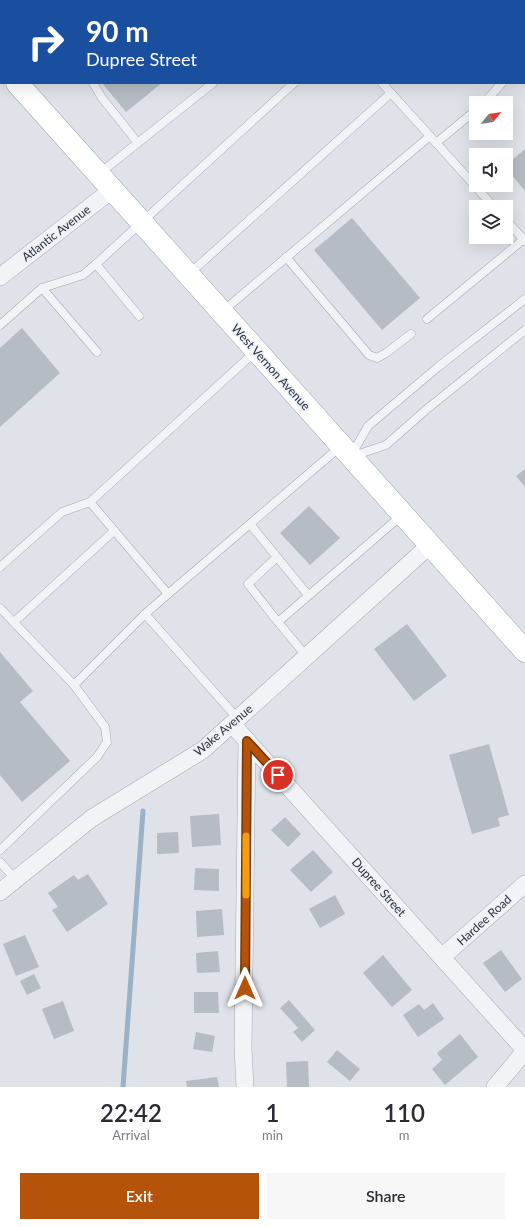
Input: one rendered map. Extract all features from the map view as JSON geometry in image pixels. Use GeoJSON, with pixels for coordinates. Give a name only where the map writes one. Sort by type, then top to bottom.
{"type":"FeatureCollection","features":[{"type":"Feature","properties":{"kind":"main road","name":"West Vernon Avenue"},"geometry":{"type":"LineString","coordinates":[[18,84],[525,651]]}},
{"type":"Feature","properties":{"kind":"street","name":"Atlantic Avenue"},"geometry":{"type":"LineString","coordinates":[[0,277],[106,181]]}},
{"type":"Feature","properties":{"kind":"street","name":"Wake Avenue"},"geometry":{"type":"LineString","coordinates":[[0,892],[92,818],[203,750],[430,545]]}},
{"type":"Feature","properties":{"kind":"street","name":"Dupree Street"},"geometry":{"type":"LineString","coordinates":[[235,722],[247,741],[525,1050]]}},
{"type":"Feature","properties":{"kind":"street"},"geometry":{"type":"LineString","coordinates":[[245,1087],[243,1048],[247,741]]}},
{"type":"Feature","properties":{"kind":"street","name":"Hardee Road"},"geometry":{"type":"LineString","coordinates":[[442,957],[525,884]]}},
{"type":"Feature","properties":{"kind":"street"},"geometry":{"type":"LineString","coordinates":[[495,1087],[525,1050]]}},
{"type":"Feature","properties":{"kind":"lane"},"geometry":{"type":"LineString","coordinates":[[95,84],[102,98],[138,143]]}},
{"type":"Feature","properties":{"kind":"lane"},"geometry":{"type":"LineString","coordinates":[[106,181],[138,143],[212,84]]}},
{"type":"Feature","properties":{"kind":"lane"},"geometry":{"type":"LineString","coordinates":[[0,325],[42,288],[83,274],[96,264],[143,223],[293,84]]}},
{"type":"Feature","properties":{"kind":"lane"},"geometry":{"type":"LineString","coordinates":[[383,84],[488,200]]}},
{"type":"Feature","properties":{"kind":"lane"},"geometry":{"type":"LineString","coordinates":[[490,96],[501,84]]}},
{"type":"Feature","properties":{"kind":"lane"},"geometry":{"type":"LineString","coordinates":[[189,275],[391,93]]}},
{"type":"Feature","properties":{"kind":"lane"},"geometry":{"type":"LineString","coordinates":[[436,143],[469,116]]}},
{"type":"Feature","properties":{"kind":"lane"},"geometry":{"type":"LineString","coordinates":[[222,312],[430,136]]}},
{"type":"Feature","properties":{"kind":"lane"},"geometry":{"type":"LineString","coordinates":[[427,319],[524,240],[513,228]]}},
{"type":"Feature","properties":{"kind":"lane"},"geometry":{"type":"LineString","coordinates":[[286,257],[369,355],[377,358],[386,354],[411,334]]}},
{"type":"Feature","properties":{"kind":"lane"},"geometry":{"type":"LineString","coordinates":[[96,264],[139,316]]}},
{"type":"Feature","properties":{"kind":"lane"},"geometry":{"type":"LineString","coordinates":[[42,288],[97,352]]}},
{"type":"Feature","properties":{"kind":"lane"},"geometry":{"type":"LineString","coordinates":[[74,685],[145,614],[168,594],[250,524],[346,451],[368,426],[438,367],[525,299]]}},
{"type":"Feature","properties":{"kind":"lane"},"geometry":{"type":"LineString","coordinates":[[346,451],[386,445],[427,409],[525,330]]}},
{"type":"Feature","properties":{"kind":"lane"},"geometry":{"type":"LineString","coordinates":[[0,567],[62,512],[90,502],[257,351]]}},
{"type":"Feature","properties":{"kind":"lane"},"geometry":{"type":"LineString","coordinates":[[90,502],[168,594]]}},
{"type":"Feature","properties":{"kind":"lane"},"geometry":{"type":"LineString","coordinates":[[278,622],[402,514]]}},
{"type":"Feature","properties":{"kind":"lane"},"geometry":{"type":"LineString","coordinates":[[250,524],[308,595]]}},
{"type":"Feature","properties":{"kind":"lane"},"geometry":{"type":"LineString","coordinates":[[14,622],[114,531]]}},
{"type":"Feature","properties":{"kind":"lane"},"geometry":{"type":"LineString","coordinates":[[277,557],[248,584],[306,657]]}},
{"type":"Feature","properties":{"kind":"lane"},"geometry":{"type":"LineString","coordinates":[[0,608],[74,685],[105,727],[107,742],[97,757],[0,850]]}},
{"type":"Feature","properties":{"kind":"lane"},"geometry":{"type":"LineString","coordinates":[[145,614],[235,722]]}},
{"type":"Feature","properties":{"kind":"lane"},"geometry":{"type":"LineString","coordinates":[[0,862],[15,879]]}},
{"type":"Feature","properties":{"kind":"building"},"geometry":{"type":"Polygon","coordinates":[[[103,84],[161,84],[126,112],[103,84]]]}},
{"type":"Feature","properties":{"kind":"building"},"geometry":{"type":"Polygon","coordinates":[[[525,149],[525,191],[513,176],[513,159],[525,149]]]}},
{"type":"Feature","properties":{"kind":"building"},"geometry":{"type":"Polygon","coordinates":[[[352,218],[420,298],[382,330],[314,250],[352,218]]]}},
{"type":"Feature","properties":{"kind":"building"},"geometry":{"type":"Polygon","coordinates":[[[22,328],[60,373],[0,427],[0,348],[22,328]]]}},
{"type":"Feature","properties":{"kind":"building"},"geometry":{"type":"Polygon","coordinates":[[[525,469],[525,487],[516,476],[525,469]]]}},
{"type":"Feature","properties":{"kind":"building"},"geometry":{"type":"Polygon","coordinates":[[[309,506],[340,538],[310,565],[280,533],[309,506]]]}},
{"type":"Feature","properties":{"kind":"building"},"geometry":{"type":"Polygon","coordinates":[[[407,624],[447,676],[414,701],[374,649],[407,624]]]}},
{"type":"Feature","properties":{"kind":"building"},"geometry":{"type":"Polygon","coordinates":[[[0,652],[33,691],[20,702],[70,761],[22,802],[0,775],[0,652]]]}},
{"type":"Feature","properties":{"kind":"building"},"geometry":{"type":"Polygon","coordinates":[[[489,744],[509,815],[498,818],[500,826],[472,834],[449,755],[489,744]]]}},
{"type":"Feature","properties":{"kind":"building"},"geometry":{"type":"Polygon","coordinates":[[[219,814],[221,845],[192,847],[190,816],[219,814]]]}},
{"type":"Feature","properties":{"kind":"building"},"geometry":{"type":"Polygon","coordinates":[[[285,817],[301,834],[288,847],[271,830],[285,817]]]}},
{"type":"Feature","properties":{"kind":"building"},"geometry":{"type":"Polygon","coordinates":[[[178,832],[179,853],[157,854],[157,833],[178,832]]]}},
{"type":"Feature","properties":{"kind":"building"},"geometry":{"type":"Polygon","coordinates":[[[313,850],[333,872],[311,892],[290,870],[313,850]]]}},
{"type":"Feature","properties":{"kind":"building"},"geometry":{"type":"Polygon","coordinates":[[[195,868],[219,869],[219,891],[194,890],[195,868]]]}},
{"type":"Feature","properties":{"kind":"building"},"geometry":{"type":"Polygon","coordinates":[[[88,874],[108,904],[67,932],[52,910],[58,907],[48,893],[74,875],[78,880],[88,874]]]}},
{"type":"Feature","properties":{"kind":"building"},"geometry":{"type":"Polygon","coordinates":[[[335,895],[345,914],[320,928],[309,909],[335,895]]]}},
{"type":"Feature","properties":{"kind":"building"},"geometry":{"type":"Polygon","coordinates":[[[222,909],[224,935],[197,937],[196,911],[222,909]]]}},
{"type":"Feature","properties":{"kind":"building"},"geometry":{"type":"Polygon","coordinates":[[[25,935],[39,967],[16,976],[3,944],[25,935]]]}},
{"type":"Feature","properties":{"kind":"building"},"geometry":{"type":"Polygon","coordinates":[[[501,950],[522,979],[505,992],[483,963],[501,950]]]}},
{"type":"Feature","properties":{"kind":"building"},"geometry":{"type":"Polygon","coordinates":[[[218,951],[220,972],[197,973],[196,953],[218,951]]]}},
{"type":"Feature","properties":{"kind":"building"},"geometry":{"type":"Polygon","coordinates":[[[383,955],[412,990],[392,1007],[363,973],[383,955]]]}},
{"type":"Feature","properties":{"kind":"building"},"geometry":{"type":"Polygon","coordinates":[[[34,974],[41,988],[27,995],[20,981],[34,974]]]}},
{"type":"Feature","properties":{"kind":"building"},"geometry":{"type":"Polygon","coordinates":[[[194,992],[218,992],[219,1013],[194,1013],[194,992]]]}},
{"type":"Feature","properties":{"kind":"building"},"geometry":{"type":"Polygon","coordinates":[[[289,1000],[315,1030],[302,1042],[293,1032],[298,1028],[280,1008],[289,1000]]]}},
{"type":"Feature","properties":{"kind":"building"},"geometry":{"type":"Polygon","coordinates":[[[63,1001],[74,1031],[54,1039],[42,1009],[63,1001]]]}},
{"type":"Feature","properties":{"kind":"building"},"geometry":{"type":"Polygon","coordinates":[[[433,1003],[444,1019],[418,1037],[403,1015],[419,1004],[424,1010],[433,1003]]]}},
{"type":"Feature","properties":{"kind":"building"},"geometry":{"type":"Polygon","coordinates":[[[196,1032],[215,1036],[212,1052],[193,1049],[196,1032]]]}},
{"type":"Feature","properties":{"kind":"building"},"geometry":{"type":"Polygon","coordinates":[[[460,1034],[478,1057],[445,1085],[432,1069],[442,1060],[437,1053],[460,1034]]]}},
{"type":"Feature","properties":{"kind":"building"},"geometry":{"type":"Polygon","coordinates":[[[337,1050],[360,1069],[350,1081],[327,1062],[337,1050]]]}},
{"type":"Feature","properties":{"kind":"building"},"geometry":{"type":"Polygon","coordinates":[[[308,1061],[309,1087],[287,1087],[286,1062],[308,1061]]]}},
{"type":"Feature","properties":{"kind":"building"},"geometry":{"type":"Polygon","coordinates":[[[217,1077],[219,1087],[187,1087],[186,1081],[217,1077]]]}},
{"type":"Feature","properties":{"kind":"waterway"},"geometry":{"type":"LineString","coordinates":[[123,1087],[143,811]]}},
{"type":"Feature","properties":{"kind":"slow traffic"},"geometry":{"type":"LineString","coordinates":[[246,836],[246,895]]}},
{"type":"Feature","properties":{"kind":"route"},"geometry":{"type":"LineString","coordinates":[[245,988],[247,741],[278,775]]}}]}
